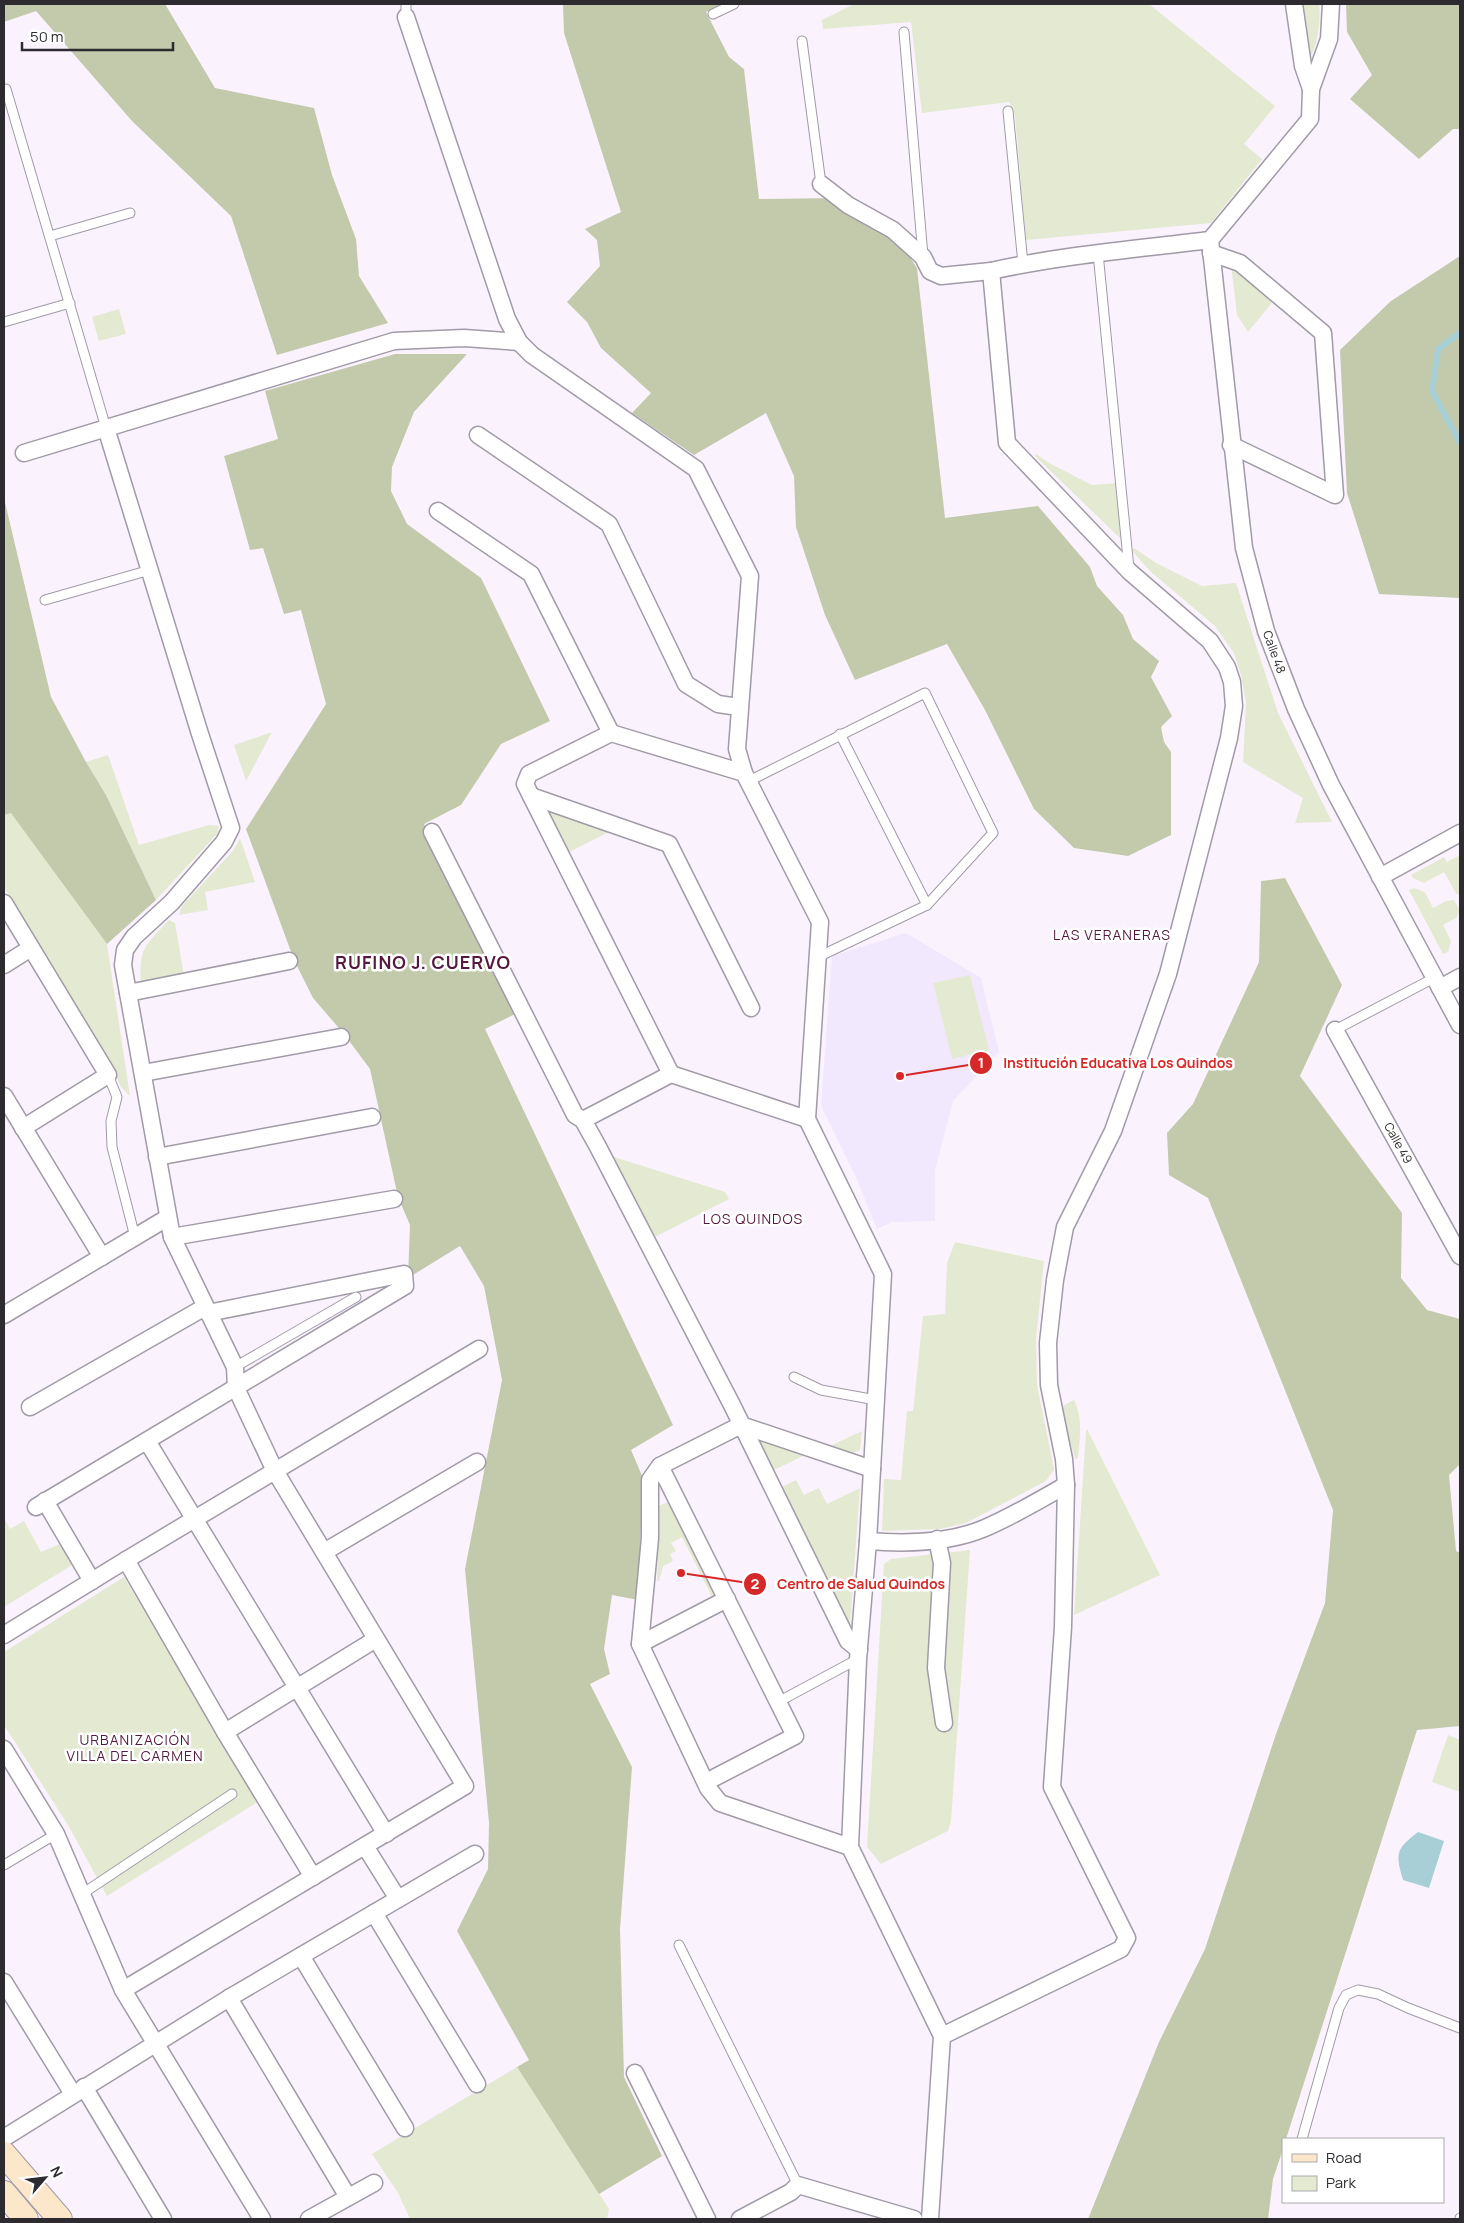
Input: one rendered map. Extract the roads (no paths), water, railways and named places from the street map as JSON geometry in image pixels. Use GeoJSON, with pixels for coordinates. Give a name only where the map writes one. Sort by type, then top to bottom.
{"type":"FeatureCollection","features":[{"type":"Feature","properties":{"kind":"main road"},"geometry":{"type":"LineString","coordinates":[[4,2154],[60,2219]]}},
{"type":"Feature","properties":{"kind":"main road"},"geometry":{"type":"LineString","coordinates":[[4,2193],[26,2219]]}},
{"type":"Feature","properties":{"kind":"street"},"geometry":{"type":"LineString","coordinates":[[1294,4],[1303,66],[1311,89]]}},
{"type":"Feature","properties":{"kind":"street"},"geometry":{"type":"LineString","coordinates":[[1210,247],[1310,119],[1311,89],[1329,39],[1331,4]]}},
{"type":"Feature","properties":{"kind":"street"},"geometry":{"type":"LineString","coordinates":[[406,10],[505,313],[519,342],[532,355],[696,469],[750,576],[737,750],[747,777],[820,922],[807,1119],[883,1274],[868,1541],[859,1655],[850,1847],[942,2036],[930,2219]]}},
{"type":"Feature","properties":{"kind":"street"},"geometry":{"type":"LineString","coordinates":[[821,184],[848,205],[893,230],[923,256],[930,271],[941,276],[1098,253],[1210,247],[1240,263],[1323,333],[1335,495],[1231,445]]}},
{"type":"Feature","properties":{"kind":"street","name":"Calle 48"},"geometry":{"type":"LineString","coordinates":[[1210,247],[1244,548],[1266,631],[1300,718],[1331,785],[1460,1025]]}},
{"type":"Feature","properties":{"kind":"street"},"geometry":{"type":"LineString","coordinates":[[942,2036],[1120,1948],[1127,1938],[1052,1787],[1063,1627],[1066,1485],[1064,1459],[1049,1385],[1048,1343],[1055,1280],[1065,1227],[1113,1131],[1168,974],[1229,738],[1234,706],[1232,682],[1227,667],[1210,641],[1130,572],[1007,444],[991,270]]}},
{"type":"Feature","properties":{"kind":"street"},"geometry":{"type":"LineString","coordinates":[[24,453],[394,340],[464,338],[519,342]]}},
{"type":"Feature","properties":{"kind":"street"},"geometry":{"type":"LineString","coordinates":[[106,428],[231,828],[224,842],[172,902],[134,937],[125,950],[123,965],[158,1156],[167,1218],[172,1237],[235,1367],[236,1388],[275,1471],[465,1786],[123,1990]]}},
{"type":"Feature","properties":{"kind":"street"},"geometry":{"type":"LineString","coordinates":[[478,435],[609,524],[686,684],[718,704],[739,707]]}},
{"type":"Feature","properties":{"kind":"street"},"geometry":{"type":"LineString","coordinates":[[438,511],[531,574],[611,733]]}},
{"type":"Feature","properties":{"kind":"street"},"geometry":{"type":"LineString","coordinates":[[747,777],[611,733],[530,774],[525,784],[671,1074],[807,1119]]}},
{"type":"Feature","properties":{"kind":"street"},"geometry":{"type":"LineString","coordinates":[[531,796],[669,844],[751,1008]]}},
{"type":"Feature","properties":{"kind":"street"},"geometry":{"type":"LineString","coordinates":[[432,832],[575,1115],[583,1120],[732,1405],[848,1641],[859,1655]]}},
{"type":"Feature","properties":{"kind":"street"},"geometry":{"type":"LineString","coordinates":[[1380,877],[1460,833]]}},
{"type":"Feature","properties":{"kind":"street"},"geometry":{"type":"LineString","coordinates":[[4,903],[108,1075],[23,1128]]}},
{"type":"Feature","properties":{"kind":"street"},"geometry":{"type":"LineString","coordinates":[[4,965],[31,948]]}},
{"type":"Feature","properties":{"kind":"street"},"geometry":{"type":"LineString","coordinates":[[128,993],[290,962]]}},
{"type":"Feature","properties":{"kind":"street"},"geometry":{"type":"LineString","coordinates":[[1437,983],[1460,977]]}},
{"type":"Feature","properties":{"kind":"street","name":"Calle 49"},"geometry":{"type":"LineString","coordinates":[[1335,1030],[1460,1256]]}},
{"type":"Feature","properties":{"kind":"street"},"geometry":{"type":"LineString","coordinates":[[143,1073],[341,1037]]}},
{"type":"Feature","properties":{"kind":"street"},"geometry":{"type":"LineString","coordinates":[[583,1120],[671,1074]]}},
{"type":"Feature","properties":{"kind":"street"},"geometry":{"type":"LineString","coordinates":[[4,1096],[102,1257]]}},
{"type":"Feature","properties":{"kind":"street"},"geometry":{"type":"LineString","coordinates":[[158,1156],[372,1117]]}},
{"type":"Feature","properties":{"kind":"street"},"geometry":{"type":"LineString","coordinates":[[172,1237],[394,1199]]}},
{"type":"Feature","properties":{"kind":"street"},"geometry":{"type":"LineString","coordinates":[[4,1314],[167,1218]]}},
{"type":"Feature","properties":{"kind":"street"},"geometry":{"type":"LineString","coordinates":[[30,1407],[206,1310],[404,1274],[404,1286],[40,1504],[92,1581]]}},
{"type":"Feature","properties":{"kind":"street"},"geometry":{"type":"LineString","coordinates":[[4,1635],[479,1349]]}},
{"type":"Feature","properties":{"kind":"street"},"geometry":{"type":"LineString","coordinates":[[850,1847],[720,1802],[706,1782],[640,1644],[650,1538],[650,1480],[660,1466],[741,1425],[872,1469]]}},
{"type":"Feature","properties":{"kind":"street"},"geometry":{"type":"LineString","coordinates":[[147,1441],[386,1834]]}},
{"type":"Feature","properties":{"kind":"street"},"geometry":{"type":"LineString","coordinates":[[324,1552],[477,1462]]}},
{"type":"Feature","properties":{"kind":"street"},"geometry":{"type":"LineString","coordinates":[[660,1466],[795,1736],[706,1782]]}},
{"type":"Feature","properties":{"kind":"street"},"geometry":{"type":"LineString","coordinates":[[868,1541],[894,1543],[967,1534],[985,1528],[1066,1485]]}},
{"type":"Feature","properties":{"kind":"street"},"geometry":{"type":"LineString","coordinates":[[937,1539],[942,1563],[936,1668],[944,1723]]}},
{"type":"Feature","properties":{"kind":"street"},"geometry":{"type":"LineString","coordinates":[[126,1560],[225,1732],[313,1877]]}},
{"type":"Feature","properties":{"kind":"street"},"geometry":{"type":"LineString","coordinates":[[640,1644],[727,1599]]}},
{"type":"Feature","properties":{"kind":"street"},"geometry":{"type":"LineString","coordinates":[[225,1732],[376,1638]]}},
{"type":"Feature","properties":{"kind":"street"},"geometry":{"type":"LineString","coordinates":[[4,1749],[56,1834],[123,1990],[157,2043],[262,2219]]}},
{"type":"Feature","properties":{"kind":"street"},"geometry":{"type":"LineString","coordinates":[[365,1846],[398,1899]]}},
{"type":"Feature","properties":{"kind":"street"},"geometry":{"type":"LineString","coordinates":[[4,2138],[229,1998],[475,1854]]}},
{"type":"Feature","properties":{"kind":"street"},"geometry":{"type":"LineString","coordinates":[[374,1913],[477,2084]]}},
{"type":"Feature","properties":{"kind":"street"},"geometry":{"type":"LineString","coordinates":[[301,1956],[405,2128]]}},
{"type":"Feature","properties":{"kind":"street"},"geometry":{"type":"LineString","coordinates":[[4,1982],[79,2090],[163,2219]]}},
{"type":"Feature","properties":{"kind":"street"},"geometry":{"type":"LineString","coordinates":[[229,1998],[348,2198]]}},
{"type":"Feature","properties":{"kind":"street"},"geometry":{"type":"LineString","coordinates":[[635,2073],[706,2219]]}},
{"type":"Feature","properties":{"kind":"street"},"geometry":{"type":"LineString","coordinates":[[309,2219],[374,2183]]}},
{"type":"Feature","properties":{"kind":"street"},"geometry":{"type":"LineString","coordinates":[[740,2219],[791,2192],[798,2185],[914,2219]]}},
{"type":"Feature","properties":{"kind":"lane"},"geometry":{"type":"LineString","coordinates":[[713,14],[734,4]]}},
{"type":"Feature","properties":{"kind":"lane"},"geometry":{"type":"LineString","coordinates":[[904,32],[923,256]]}},
{"type":"Feature","properties":{"kind":"lane"},"geometry":{"type":"LineString","coordinates":[[802,41],[821,184]]}},
{"type":"Feature","properties":{"kind":"lane"},"geometry":{"type":"LineString","coordinates":[[6,89],[106,428]]}},
{"type":"Feature","properties":{"kind":"lane"},"geometry":{"type":"LineString","coordinates":[[1008,111],[1023,264]]}},
{"type":"Feature","properties":{"kind":"lane"},"geometry":{"type":"LineString","coordinates":[[50,236],[130,213]]}},
{"type":"Feature","properties":{"kind":"lane"},"geometry":{"type":"LineString","coordinates":[[1098,253],[1130,572]]}},
{"type":"Feature","properties":{"kind":"lane"},"geometry":{"type":"LineString","coordinates":[[4,322],[70,303]]}},
{"type":"Feature","properties":{"kind":"lane"},"geometry":{"type":"LineString","coordinates":[[45,600],[150,570]]}},
{"type":"Feature","properties":{"kind":"lane"},"geometry":{"type":"LineString","coordinates":[[747,777],[925,693],[993,833],[927,905],[818,957]]}},
{"type":"Feature","properties":{"kind":"lane"},"geometry":{"type":"LineString","coordinates":[[840,734],[927,905]]}},
{"type":"Feature","properties":{"kind":"lane"},"geometry":{"type":"LineString","coordinates":[[1335,1030],[1437,983]]}},
{"type":"Feature","properties":{"kind":"lane"},"geometry":{"type":"LineString","coordinates":[[108,1075],[117,1097],[110,1121],[112,1147],[135,1237]]}},
{"type":"Feature","properties":{"kind":"lane"},"geometry":{"type":"LineString","coordinates":[[235,1367],[356,1297]]}},
{"type":"Feature","properties":{"kind":"lane"},"geometry":{"type":"LineString","coordinates":[[794,1377],[821,1390],[876,1400]]}},
{"type":"Feature","properties":{"kind":"lane"},"geometry":{"type":"LineString","coordinates":[[778,1702],[859,1655]]}},
{"type":"Feature","properties":{"kind":"lane"},"geometry":{"type":"LineString","coordinates":[[82,1894],[232,1794]]}},
{"type":"Feature","properties":{"kind":"lane"},"geometry":{"type":"LineString","coordinates":[[4,1865],[56,1834]]}},
{"type":"Feature","properties":{"kind":"lane"},"geometry":{"type":"LineString","coordinates":[[679,1945],[798,2185]]}},
{"type":"Feature","properties":{"kind":"lane"},"geometry":{"type":"LineString","coordinates":[[1302,2138],[1339,2008],[1346,1995],[1358,1990],[1378,1994],[1460,2028]]}},
{"type":"Feature","properties":{"kind":"water"},"geometry":{"type":"Polygon","coordinates":[[[1418,1832],[1444,1841],[1429,1888],[1403,1880],[1399,1864],[1398,1857],[1401,1848],[1418,1832]]]}},
{"type":"Feature","properties":{"kind":"waterway"},"geometry":{"type":"LineString","coordinates":[[1460,333],[1438,349],[1432,391],[1460,443]]}},
{"type":"Feature","properties":{"kind":"place","name":"Institución Educativa Los Quindos"},"geometry":{"type":"Point","coordinates":[900,1076]}},
{"type":"Feature","properties":{"kind":"place","name":"Centro de Salud Quindos"},"geometry":{"type":"Point","coordinates":[681,1573]}},
{"type":"Feature","properties":{"kind":"district","name":"LAS VERANERAS"},"geometry":{"type":"Point","coordinates":[1112,935]}},
{"type":"Feature","properties":{"kind":"district","name":"RUFINO J. CUERVO"},"geometry":{"type":"Point","coordinates":[423,963]}},
{"type":"Feature","properties":{"kind":"district","name":"LOS QUINDOS"},"geometry":{"type":"Point","coordinates":[753,1219]}},
{"type":"Feature","properties":{"kind":"district","name":"URBANIZACIÓN VILLA DEL CARMEN"},"geometry":{"type":"Point","coordinates":[135,1748]}}]}
